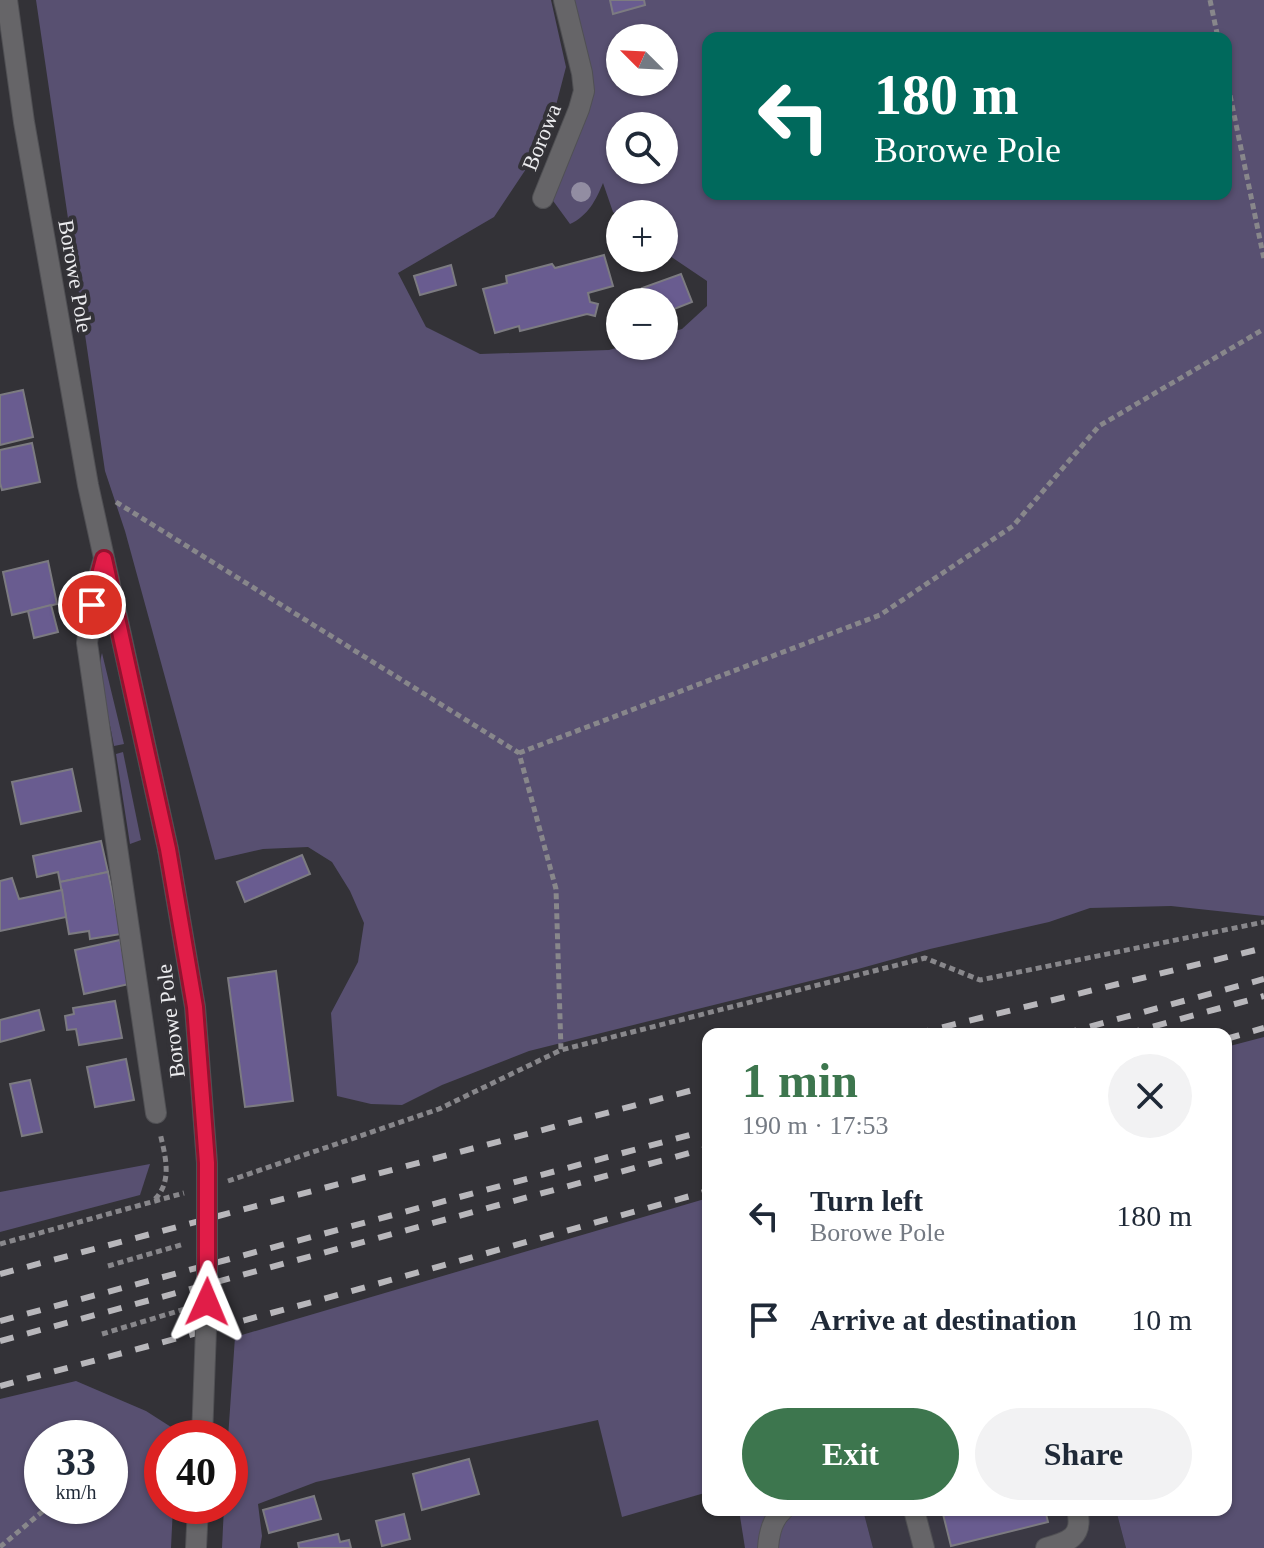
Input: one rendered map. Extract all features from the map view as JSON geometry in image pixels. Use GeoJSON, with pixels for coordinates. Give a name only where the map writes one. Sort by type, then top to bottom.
{"type":"FeatureCollection","features":[{"type":"Feature","properties":{"kind":"street","name":"Borowe Pole"},"geometry":{"type":"LineString","coordinates":[[7,0],[24,122],[88,485],[168,849],[195,1007],[207,1163],[208,1259],[203,1420]]}},
{"type":"Feature","properties":{"kind":"street","name":"Borowa"},"geometry":{"type":"LineString","coordinates":[[543,198],[584,91],[564,0]]}},
{"type":"Feature","properties":{"kind":"street","name":"Borowe Pole"},"geometry":{"type":"LineString","coordinates":[[104,559],[94,593],[87,643],[156,1113]]}},
{"type":"Feature","properties":{"kind":"street"},"geometry":{"type":"LineString","coordinates":[[768,1548],[777,1516]]}},
{"type":"Feature","properties":{"kind":"street"},"geometry":{"type":"LineString","coordinates":[[916,1516],[924,1548]]}},
{"type":"Feature","properties":{"kind":"street"},"geometry":{"type":"LineString","coordinates":[[1046,1548],[1072,1538],[1078,1528],[1077,1516]]}},
{"type":"Feature","properties":{"kind":"street"},"geometry":{"type":"LineString","coordinates":[[196,1548],[197,1524]]}},
{"type":"Feature","properties":{"kind":"path"},"geometry":{"type":"LineString","coordinates":[[1210,0],[1217,32]]}},
{"type":"Feature","properties":{"kind":"path"},"geometry":{"type":"LineString","coordinates":[[1232,105],[1264,259]]}},
{"type":"Feature","properties":{"kind":"path"},"geometry":{"type":"LineString","coordinates":[[519,753],[880,615],[1013,526],[1099,426],[1264,329]]}},
{"type":"Feature","properties":{"kind":"path"},"geometry":{"type":"LineString","coordinates":[[88,485],[519,753],[556,889],[561,1050]]}},
{"type":"Feature","properties":{"kind":"path"},"geometry":{"type":"LineString","coordinates":[[222,1183],[439,1109],[561,1050],[925,958],[980,980],[1264,922]]}},
{"type":"Feature","properties":{"kind":"path"},"geometry":{"type":"LineString","coordinates":[[152,1202],[160,1195],[166,1182],[166,1162],[156,1113]]}},
{"type":"Feature","properties":{"kind":"path"},"geometry":{"type":"LineString","coordinates":[[0,1244],[194,1190]]}},
{"type":"Feature","properties":{"kind":"path"},"geometry":{"type":"LineString","coordinates":[[108,1266],[189,1242]]}},
{"type":"Feature","properties":{"kind":"path"},"geometry":{"type":"LineString","coordinates":[[102,1334],[187,1308]]}},
{"type":"Feature","properties":{"kind":"path"},"geometry":{"type":"LineString","coordinates":[[0,1547],[27,1524]]}},
{"type":"Feature","properties":{"kind":"shaded area"},"geometry":{"type":"Polygon","coordinates":[[[36,0],[551,0],[566,67],[548,136],[494,217],[398,273],[426,327],[480,354],[606,350],[606,360],[678,360],[678,330],[707,306],[707,281],[678,261],[678,200],[609,200],[603,183],[587,212],[570,224],[551,198],[594,92],[571,0],[1264,0],[1264,916],[1171,906],[1090,908],[1049,922],[930,949],[529,1051],[442,1085],[402,1105],[371,1104],[337,1096],[331,1013],[358,962],[364,923],[350,891],[332,862],[308,847],[263,849],[215,860],[125,531],[105,471],[36,0]]]}},
{"type":"Feature","properties":{"kind":"shaded area"},"geometry":{"type":"Polygon","coordinates":[[[102,653],[124,744],[114,746],[102,684],[102,653]]]}},
{"type":"Feature","properties":{"kind":"shaded area"},"geometry":{"type":"Polygon","coordinates":[[[123,752],[141,840],[130,844],[116,754],[123,752]]]}},
{"type":"Feature","properties":{"kind":"shaded area"},"geometry":{"type":"Polygon","coordinates":[[[1264,1037],[1264,1548],[1126,1548],[1118,1516],[1232,1516],[1232,1045],[1264,1037]]]}},
{"type":"Feature","properties":{"kind":"shaded area"},"geometry":{"type":"Polygon","coordinates":[[[150,1164],[140,1195],[0,1232],[0,1192],[150,1164]]]}},
{"type":"Feature","properties":{"kind":"shaded area"},"geometry":{"type":"Polygon","coordinates":[[[702,1200],[702,1494],[622,1517],[598,1420],[316,1482],[258,1504],[262,1536],[260,1548],[222,1548],[223,1524],[248,1524],[248,1420],[229,1420],[235,1337],[702,1200]]]}},
{"type":"Feature","properties":{"kind":"shaded area"},"geometry":{"type":"Polygon","coordinates":[[[76,1381],[160,1420],[144,1420],[144,1524],[172,1524],[171,1548],[0,1548],[0,1399],[76,1381]]]}},
{"type":"Feature","properties":{"kind":"shaded area"},"geometry":{"type":"Polygon","coordinates":[[[740,1516],[865,1516],[873,1548],[745,1548],[740,1516]]]}},
{"type":"Feature","properties":{"kind":"shaded area"},"geometry":{"type":"Polygon","coordinates":[[[865,1516],[1118,1516],[1126,1548],[873,1548],[865,1516]]]}},
{"type":"Feature","properties":{"kind":"building"},"geometry":{"type":"Polygon","coordinates":[[[610,0],[644,0],[645,5],[613,14],[610,0]]]}},
{"type":"Feature","properties":{"kind":"building"},"geometry":{"type":"Polygon","coordinates":[[[604,255],[606,272],[609,272],[613,286],[588,293],[590,302],[598,304],[595,316],[587,314],[520,331],[519,326],[495,333],[483,289],[507,283],[506,276],[552,264],[555,268],[604,255]]]}},
{"type":"Feature","properties":{"kind":"building"},"geometry":{"type":"Polygon","coordinates":[[[451,265],[456,285],[420,295],[414,276],[451,265]]]}},
{"type":"Feature","properties":{"kind":"building"},"geometry":{"type":"Polygon","coordinates":[[[681,274],[692,302],[678,308],[678,288],[642,288],[681,274]]]}},
{"type":"Feature","properties":{"kind":"building"},"geometry":{"type":"Polygon","coordinates":[[[23,390],[33,437],[0,445],[0,395],[23,390]]]}},
{"type":"Feature","properties":{"kind":"building"},"geometry":{"type":"Polygon","coordinates":[[[32,443],[40,482],[2,490],[0,450],[32,443]]]}},
{"type":"Feature","properties":{"kind":"building"},"geometry":{"type":"Polygon","coordinates":[[[48,561],[57,604],[12,615],[3,572],[48,561]]]}},
{"type":"Feature","properties":{"kind":"building"},"geometry":{"type":"Polygon","coordinates":[[[51,605],[58,632],[34,638],[28,611],[51,605]]]}},
{"type":"Feature","properties":{"kind":"building"},"geometry":{"type":"Polygon","coordinates":[[[72,769],[81,811],[21,824],[12,782],[72,769]]]}},
{"type":"Feature","properties":{"kind":"building"},"geometry":{"type":"Polygon","coordinates":[[[101,841],[108,872],[60,882],[58,872],[37,877],[33,856],[101,841]]]}},
{"type":"Feature","properties":{"kind":"building"},"geometry":{"type":"Polygon","coordinates":[[[302,855],[310,874],[245,902],[237,882],[302,855]]]}},
{"type":"Feature","properties":{"kind":"building"},"geometry":{"type":"Polygon","coordinates":[[[108,872],[121,934],[90,939],[89,931],[69,934],[60,882],[108,872]]]}},
{"type":"Feature","properties":{"kind":"building"},"geometry":{"type":"Polygon","coordinates":[[[12,878],[19,899],[62,890],[66,917],[0,931],[0,881],[12,878]]]}},
{"type":"Feature","properties":{"kind":"building"},"geometry":{"type":"Polygon","coordinates":[[[120,940],[129,984],[84,994],[75,950],[120,940]]]}},
{"type":"Feature","properties":{"kind":"building"},"geometry":{"type":"Polygon","coordinates":[[[276,971],[293,1101],[245,1107],[228,978],[276,971]]]}},
{"type":"Feature","properties":{"kind":"building"},"geometry":{"type":"Polygon","coordinates":[[[115,1001],[122,1038],[79,1045],[76,1029],[67,1030],[65,1016],[74,1014],[73,1008],[115,1001]]]}},
{"type":"Feature","properties":{"kind":"building"},"geometry":{"type":"Polygon","coordinates":[[[39,1010],[44,1030],[0,1042],[0,1020],[39,1010]]]}},
{"type":"Feature","properties":{"kind":"building"},"geometry":{"type":"Polygon","coordinates":[[[126,1059],[134,1100],[95,1107],[87,1067],[126,1059]]]}},
{"type":"Feature","properties":{"kind":"building"},"geometry":{"type":"Polygon","coordinates":[[[30,1080],[42,1132],[22,1136],[10,1084],[30,1080]]]}},
{"type":"Feature","properties":{"kind":"building"},"geometry":{"type":"Polygon","coordinates":[[[469,1459],[479,1494],[422,1510],[413,1474],[469,1459]]]}},
{"type":"Feature","properties":{"kind":"building"},"geometry":{"type":"Polygon","coordinates":[[[314,1496],[321,1519],[269,1533],[263,1510],[314,1496]]]}},
{"type":"Feature","properties":{"kind":"building"},"geometry":{"type":"Polygon","coordinates":[[[404,1514],[410,1539],[382,1546],[376,1521],[404,1514]]]}},
{"type":"Feature","properties":{"kind":"building"},"geometry":{"type":"Polygon","coordinates":[[[944,1516],[1046,1516],[1048,1522],[951,1546],[944,1516]]]}},
{"type":"Feature","properties":{"kind":"building"},"geometry":{"type":"Polygon","coordinates":[[[338,1534],[340,1542],[349,1540],[351,1548],[299,1548],[298,1543],[338,1534]]]}},
{"type":"Feature","properties":{"kind":"railway"},"geometry":{"type":"LineString","coordinates":[[939,1028],[1264,948]]}},
{"type":"Feature","properties":{"kind":"railway"},"geometry":{"type":"LineString","coordinates":[[1085,1028],[1264,979]]}},
{"type":"Feature","properties":{"kind":"railway"},"geometry":{"type":"LineString","coordinates":[[1148,1028],[1264,996]]}},
{"type":"Feature","properties":{"kind":"railway"},"geometry":{"type":"LineString","coordinates":[[1232,1037],[1264,1028]]}},
{"type":"Feature","properties":{"kind":"railway"},"geometry":{"type":"LineString","coordinates":[[0,1274],[702,1088]]}},
{"type":"Feature","properties":{"kind":"railway"},"geometry":{"type":"LineString","coordinates":[[0,1321],[702,1132]]}},
{"type":"Feature","properties":{"kind":"railway"},"geometry":{"type":"LineString","coordinates":[[0,1341],[702,1150]]}},
{"type":"Feature","properties":{"kind":"railway"},"geometry":{"type":"LineString","coordinates":[[0,1386],[702,1193]]}},
{"type":"Feature","properties":{"kind":"route"},"geometry":{"type":"LineString","coordinates":[[92,605],[104,559],[168,849],[195,1007],[207,1163],[207,1302]]}}]}
